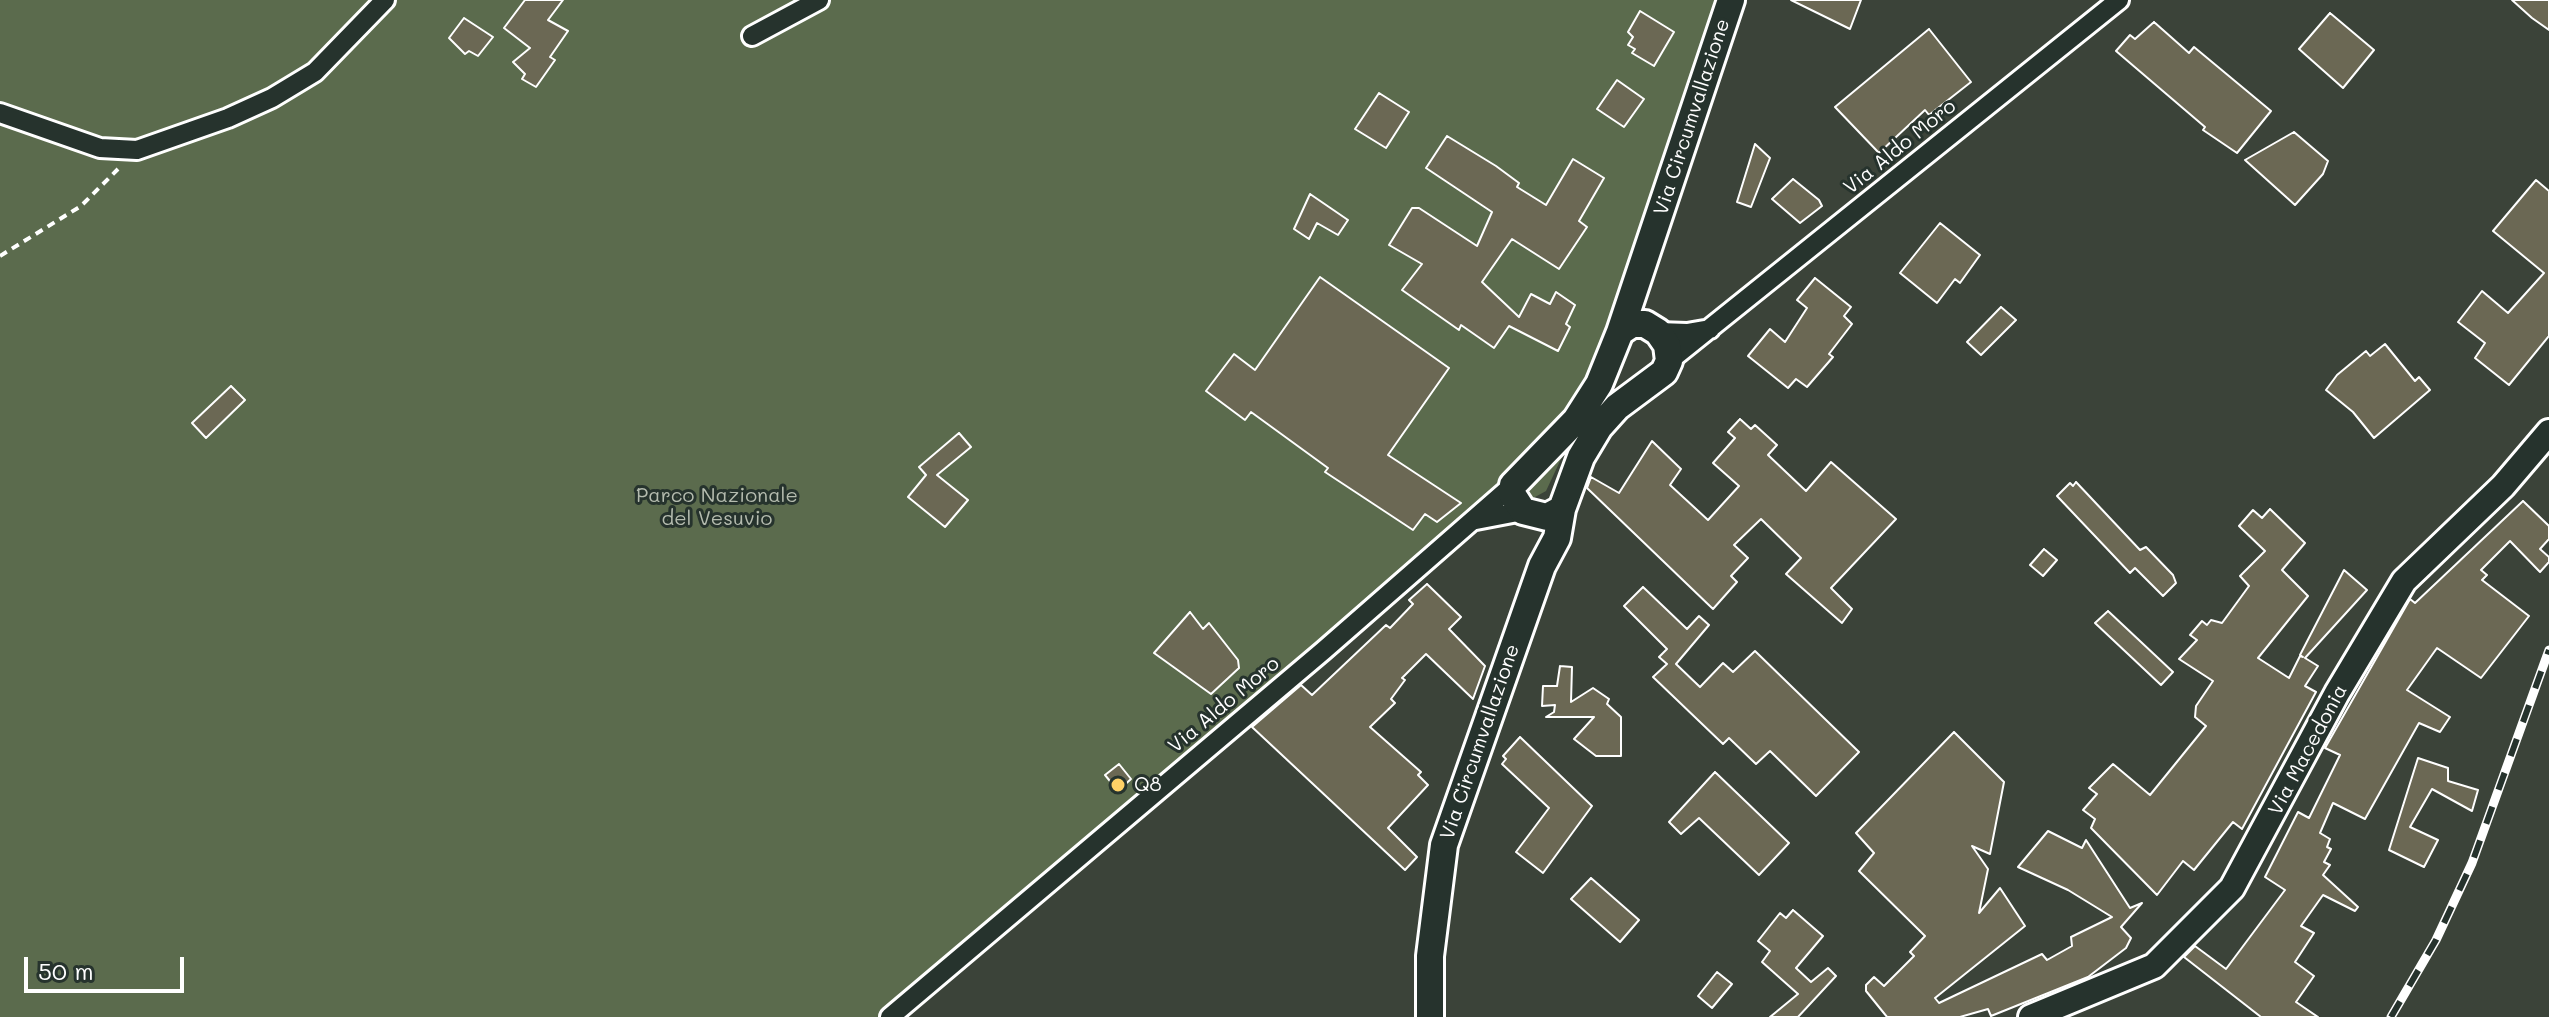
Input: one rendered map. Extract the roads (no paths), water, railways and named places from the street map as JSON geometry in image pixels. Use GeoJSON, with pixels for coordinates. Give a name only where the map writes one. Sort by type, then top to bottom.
{"type":"FeatureCollection","features":[{"type":"Feature","properties":{"kind":"main road","name":"Via Circumvallazione"},"geometry":{"type":"LineString","coordinates":[[1513,485],[1587,405],[1620,332],[1731,0]]}},
{"type":"Feature","properties":{"kind":"main road","name":"Via Circumvallazione"},"geometry":{"type":"LineString","coordinates":[[1430,1017],[1430,956],[1444,845],[1542,566],[1557,538],[1562,509],[1581,457],[1595,434],[1617,407],[1664,372],[1669,361],[1667,345],[1652,328],[1638,279]]}},
{"type":"Feature","properties":{"kind":"main road"},"geometry":{"type":"LineString","coordinates":[[1620,332],[1632,324],[1652,328]]}},
{"type":"Feature","properties":{"kind":"main road"},"geometry":{"type":"LineString","coordinates":[[1513,485],[1512,494],[1528,513],[1542,566]]}},
{"type":"Feature","properties":{"kind":"main road"},"geometry":{"type":"LineString","coordinates":[[1528,513],[1547,517],[1562,509]]}},
{"type":"Feature","properties":{"kind":"street"},"geometry":{"type":"LineString","coordinates":[[0,113],[87,144],[137,150],[228,118],[304,79],[351,38],[385,0]]}},
{"type":"Feature","properties":{"kind":"street"},"geometry":{"type":"LineString","coordinates":[[752,36],[819,0]]}},
{"type":"Feature","properties":{"kind":"street","name":"Via Aldo Moro"},"geometry":{"type":"LineString","coordinates":[[1669,361],[2119,0]]}},
{"type":"Feature","properties":{"kind":"street"},"geometry":{"type":"LineString","coordinates":[[1652,328],[1687,333],[1710,329]]}},
{"type":"Feature","properties":{"kind":"street","name":"Via Macedonia"},"geometry":{"type":"LineString","coordinates":[[2031,1017],[2154,966],[2232,888],[2344,681],[2404,581],[2503,486],[2549,432]]}},
{"type":"Feature","properties":{"kind":"street","name":"Via Aldo Moro"},"geometry":{"type":"LineString","coordinates":[[890,1017],[1476,520],[1513,485]]}},
{"type":"Feature","properties":{"kind":"street","name":"Via Aldo Moro"},"geometry":{"type":"LineString","coordinates":[[1476,520],[1528,513]]}},
{"type":"Feature","properties":{"kind":"railway"},"geometry":{"type":"LineString","coordinates":[[2391,1017],[2436,940],[2472,863],[2549,650]]}},
{"type":"Feature","properties":{"kind":"place","name":"Q8"},"geometry":{"type":"Point","coordinates":[1118,785]}},
{"type":"Feature","properties":{"kind":"park label","name":"Parco Nazionale del Vesuvio"},"geometry":{"type":"Point","coordinates":[717,508]}}]}
